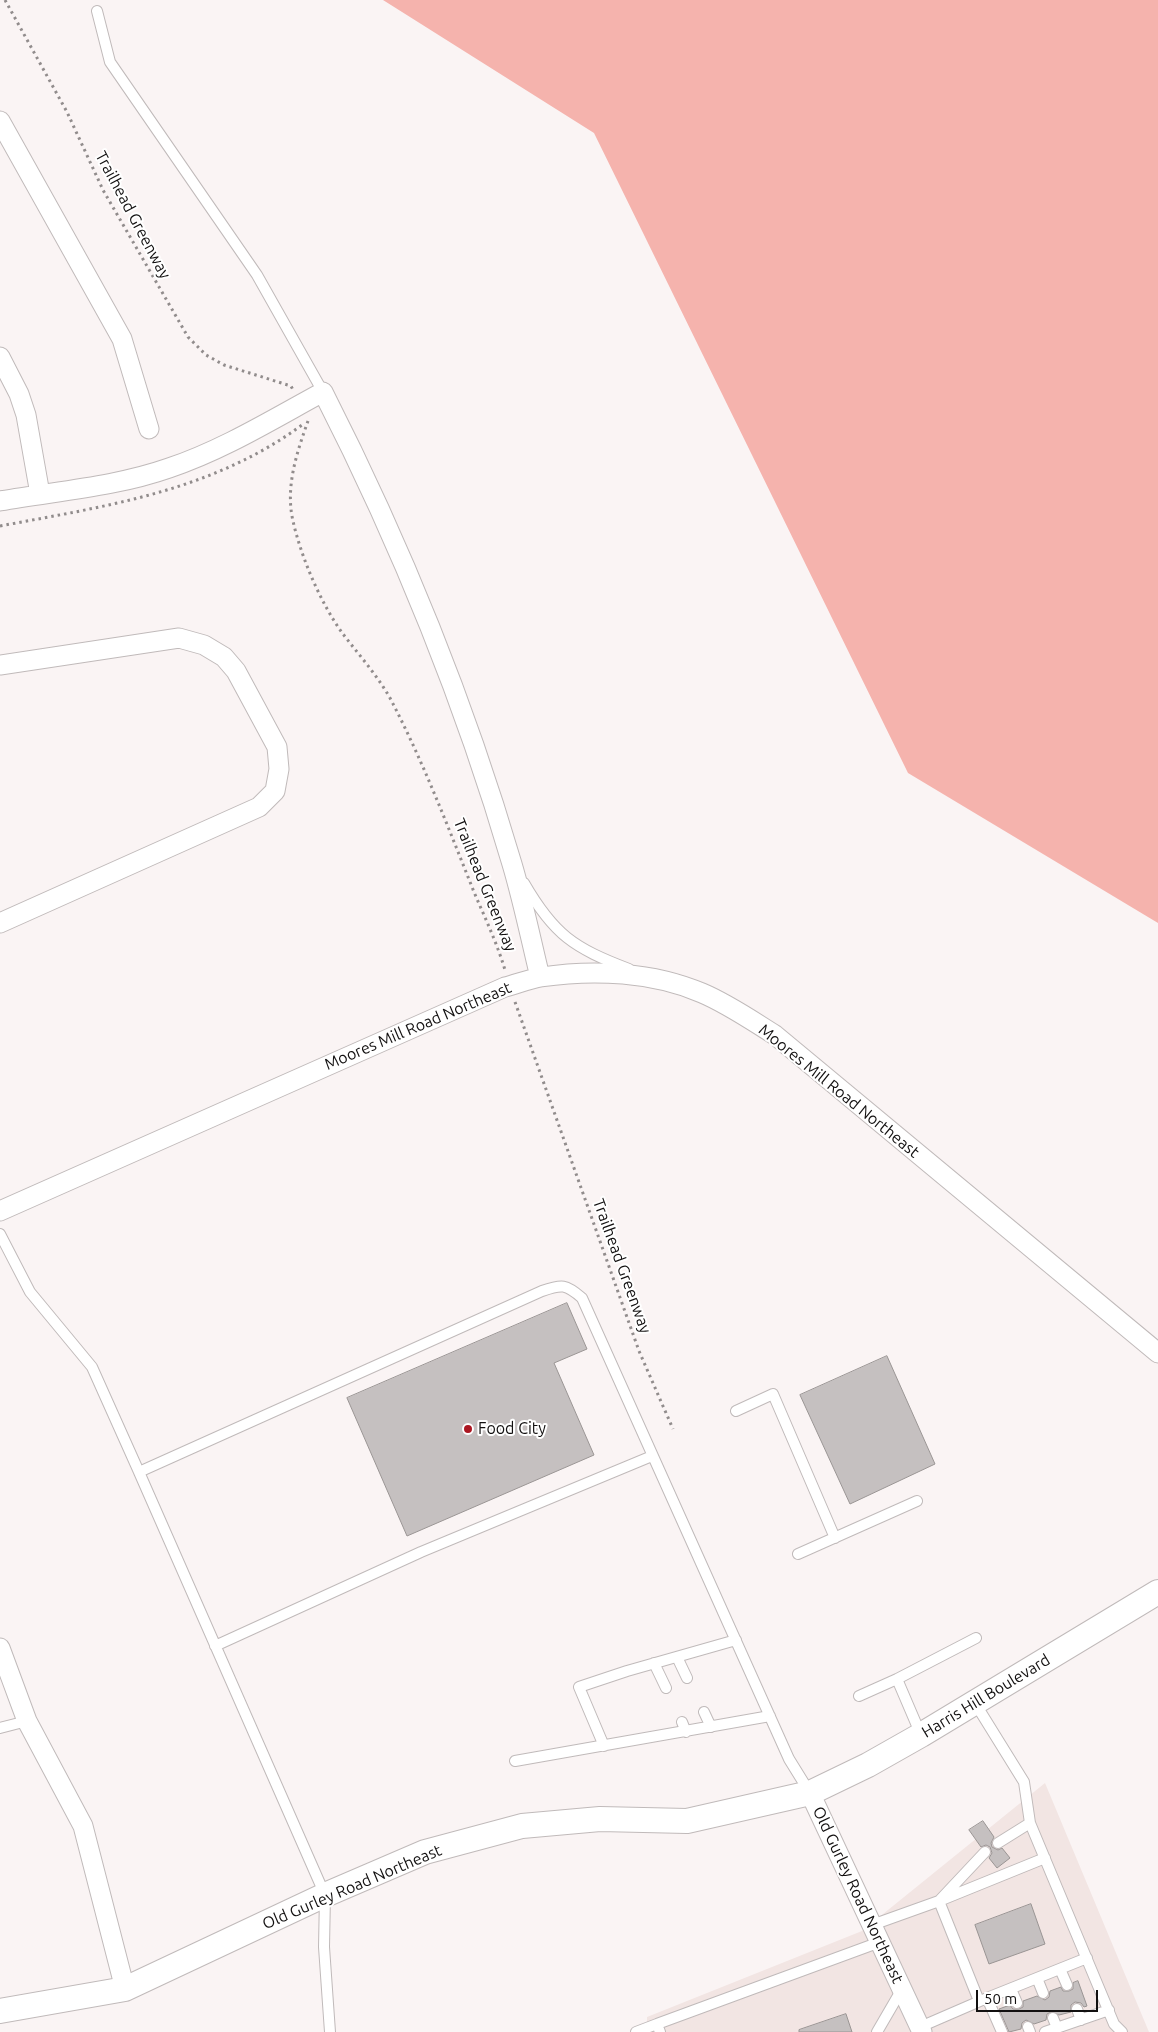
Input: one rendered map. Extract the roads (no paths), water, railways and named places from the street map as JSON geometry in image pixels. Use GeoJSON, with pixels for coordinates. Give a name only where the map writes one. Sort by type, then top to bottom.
{"type":"FeatureCollection","features":[{"type":"Feature","properties":{"kind":"street"},"geometry":{"type":"LineString","coordinates":[[0,122],[122,339],[149,429]]}},
{"type":"Feature","properties":{"kind":"street"},"geometry":{"type":"LineString","coordinates":[[0,357],[19,394],[26,415],[40,494]]}},
{"type":"Feature","properties":{"kind":"street"},"geometry":{"type":"LineString","coordinates":[[0,501],[72,490],[168,469],[217,449],[323,392],[401,552],[435,637],[463,714],[512,864],[540,977]]}},
{"type":"Feature","properties":{"kind":"street"},"geometry":{"type":"LineString","coordinates":[[0,665],[179,638],[204,645],[224,657],[236,671],[277,747],[279,769],[275,791],[259,808],[0,923]]}},
{"type":"Feature","properties":{"kind":"street","name":"Moores Mill Road Northeast"},"geometry":{"type":"LineString","coordinates":[[0,1211],[476,998],[540,977],[582,974],[649,976],[703,993],[734,1009],[775,1035],[1158,1353]]}},
{"type":"Feature","properties":{"kind":"street","name":"Harris Hill Boulevard"},"geometry":{"type":"LineString","coordinates":[[810,1793],[868,1765],[921,1735],[1158,1592]]}},
{"type":"Feature","properties":{"kind":"street"},"geometry":{"type":"LineString","coordinates":[[2,1659],[27,1721],[83,1826],[125,1989]]}},
{"type":"Feature","properties":{"kind":"street","name":"Old Gurley Road Northeast"},"geometry":{"type":"LineString","coordinates":[[0,2012],[125,1989],[325,1895],[426,1852],[522,1826],[600,1819],[687,1821],[810,1793],[921,2030]]}},
{"type":"Feature","properties":{"kind":"lane"},"geometry":{"type":"LineString","coordinates":[[97,11],[110,62],[257,275],[323,392]]}},
{"type":"Feature","properties":{"kind":"lane"},"geometry":{"type":"LineString","coordinates":[[512,864],[539,909],[554,928],[572,943],[592,955],[649,976]]}},
{"type":"Feature","properties":{"kind":"lane"},"geometry":{"type":"LineString","coordinates":[[0,1234],[30,1292],[92,1368],[325,1895],[324,1947],[330,2032]]}},
{"type":"Feature","properties":{"kind":"lane"},"geometry":{"type":"LineString","coordinates":[[139,1472],[560,1285],[571,1289],[582,1298],[789,1760],[810,1793]]}},
{"type":"Feature","properties":{"kind":"lane"},"geometry":{"type":"LineString","coordinates":[[736,1411],[773,1394],[835,1538]]}},
{"type":"Feature","properties":{"kind":"lane"},"geometry":{"type":"LineString","coordinates":[[215,1646],[421,1552],[652,1456]]}},
{"type":"Feature","properties":{"kind":"lane"},"geometry":{"type":"LineString","coordinates":[[798,1554],[917,1501]]}},
{"type":"Feature","properties":{"kind":"lane"},"geometry":{"type":"LineString","coordinates":[[859,1696],[897,1679],[976,1638]]}},
{"type":"Feature","properties":{"kind":"lane"},"geometry":{"type":"LineString","coordinates":[[604,1746],[579,1687],[736,1640]]}},
{"type":"Feature","properties":{"kind":"lane"},"geometry":{"type":"LineString","coordinates":[[677,1657],[687,1678]]}},
{"type":"Feature","properties":{"kind":"lane"},"geometry":{"type":"LineString","coordinates":[[654,1663],[666,1688]]}},
{"type":"Feature","properties":{"kind":"lane"},"geometry":{"type":"LineString","coordinates":[[897,1679],[921,1735]]}},
{"type":"Feature","properties":{"kind":"lane"},"geometry":{"type":"LineString","coordinates":[[975,1703],[1024,1782],[1030,1823],[1118,2028]]}},
{"type":"Feature","properties":{"kind":"lane"},"geometry":{"type":"LineString","coordinates":[[704,1712],[711,1727]]}},
{"type":"Feature","properties":{"kind":"lane"},"geometry":{"type":"LineString","coordinates":[[514,1761],[604,1746],[684,1727],[711,1727],[770,1716]]}},
{"type":"Feature","properties":{"kind":"lane"},"geometry":{"type":"LineString","coordinates":[[0,1728],[27,1721]]}},
{"type":"Feature","properties":{"kind":"lane"},"geometry":{"type":"LineString","coordinates":[[998,1843],[1030,1823]]}},
{"type":"Feature","properties":{"kind":"lane"},"geometry":{"type":"LineString","coordinates":[[939,1901],[985,1852]]}},
{"type":"Feature","properties":{"kind":"lane"},"geometry":{"type":"LineString","coordinates":[[636,2032],[659,2028],[876,1933],[939,1901],[1045,1858]]}},
{"type":"Feature","properties":{"kind":"lane"},"geometry":{"type":"LineString","coordinates":[[939,1901],[983,2000],[1002,2032]]}},
{"type":"Feature","properties":{"kind":"lane"},"geometry":{"type":"LineString","coordinates":[[921,2030],[983,2000],[1087,1958]]}},
{"type":"Feature","properties":{"kind":"lane"},"geometry":{"type":"LineString","coordinates":[[1060,1969],[1067,1985]]}},
{"type":"Feature","properties":{"kind":"lane"},"geometry":{"type":"LineString","coordinates":[[1037,1978],[1044,1994]]}},
{"type":"Feature","properties":{"kind":"lane"},"geometry":{"type":"LineString","coordinates":[[877,2032],[902,1989]]}},
{"type":"Feature","properties":{"kind":"lane"},"geometry":{"type":"LineString","coordinates":[[1011,1989],[1017,2003]]}},
{"type":"Feature","properties":{"kind":"lane"},"geometry":{"type":"LineString","coordinates":[[1077,2009],[1081,2020]]}},
{"type":"Feature","properties":{"kind":"lane"},"geometry":{"type":"LineString","coordinates":[[1045,2032],[1055,2023],[1081,2020],[1109,2010]]}},
{"type":"Feature","properties":{"kind":"place","name":"Food City"},"geometry":{"type":"Point","coordinates":[468,1429]}}]}
